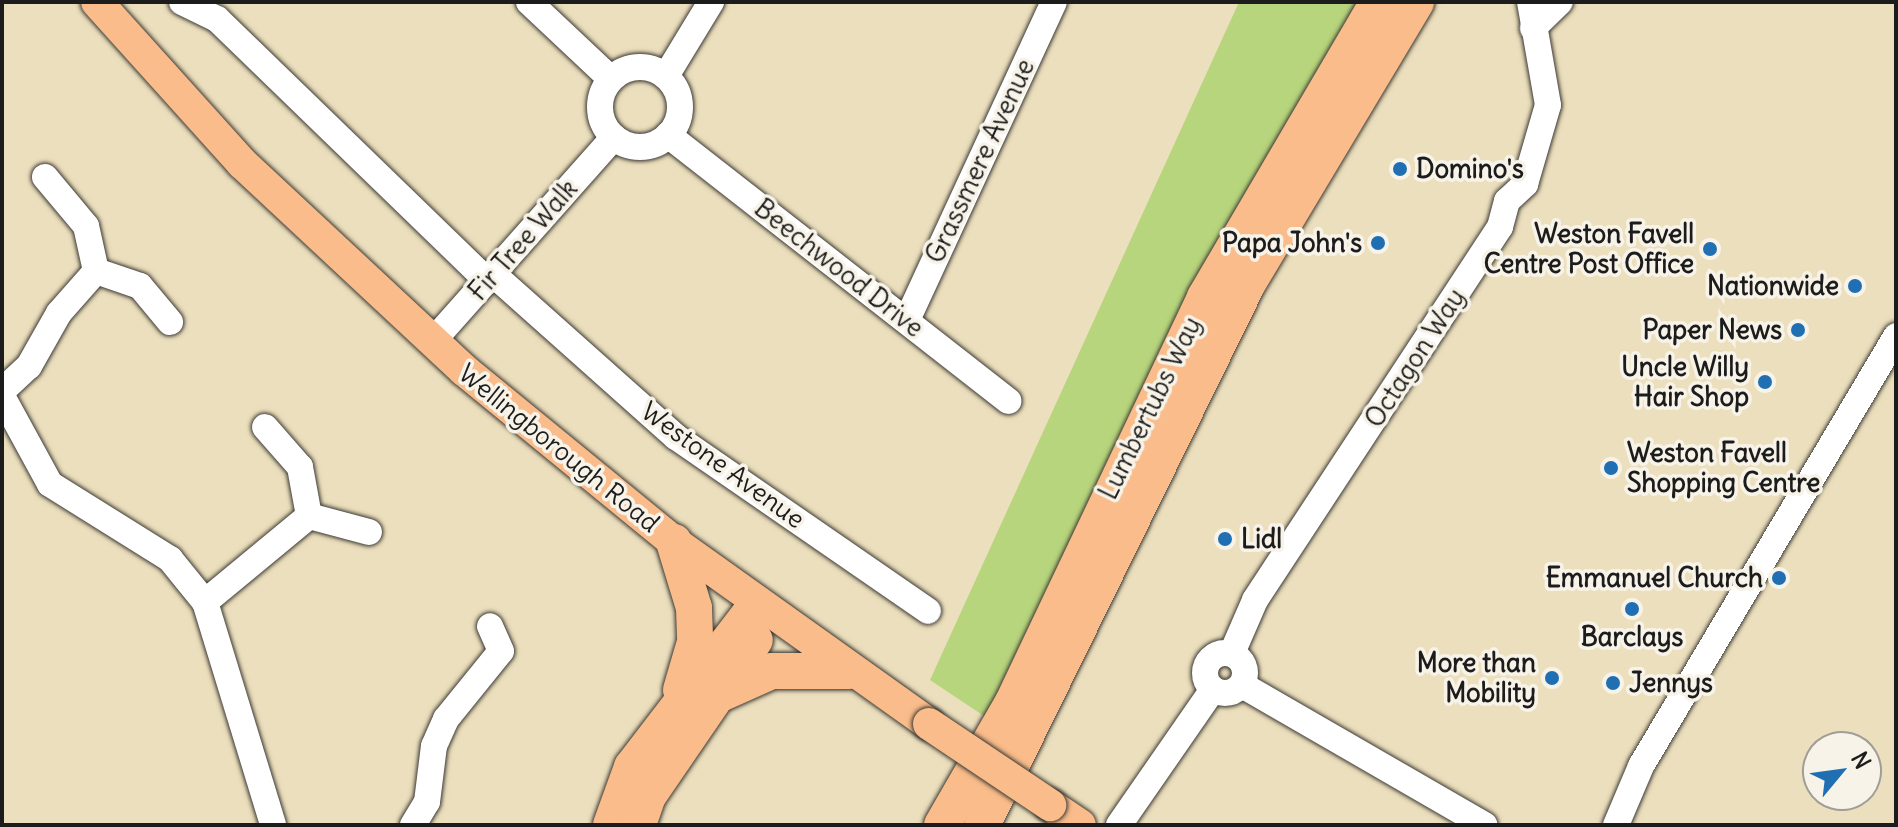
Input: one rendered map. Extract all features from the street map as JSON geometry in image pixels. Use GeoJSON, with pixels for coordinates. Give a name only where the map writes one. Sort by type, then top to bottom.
{"type":"FeatureCollection","features":[{"type":"Feature","properties":{"kind":"highway","name":"Lumbertubs Way"},"geometry":{"type":"LineString","coordinates":[[942,825],[1013,702],[1205,297],[1378,2]]}},
{"type":"Feature","properties":{"kind":"highway","name":"Lumbertubs Way"},"geometry":{"type":"LineString","coordinates":[[982,825],[1248,283],[1416,2]]}},
{"type":"Feature","properties":{"kind":"highway"},"geometry":{"type":"LineString","coordinates":[[673,710],[695,642],[689,577],[674,542]]}},
{"type":"Feature","properties":{"kind":"highway"},"geometry":{"type":"LineString","coordinates":[[638,825],[648,796],[720,694],[765,610]]}},
{"type":"Feature","properties":{"kind":"highway"},"geometry":{"type":"LineString","coordinates":[[611,825],[632,767],[673,710],[765,610]]}},
{"type":"Feature","properties":{"kind":"highway"},"geometry":{"type":"LineString","coordinates":[[720,694],[772,671],[849,671]]}},
{"type":"Feature","properties":{"kind":"main road","name":"Wellingborough Road"},"geometry":{"type":"LineString","coordinates":[[97,2],[242,163],[432,342],[674,542],[765,610],[849,671],[1080,825]]}},
{"type":"Feature","properties":{"kind":"street","name":"Westone Avenue"},"geometry":{"type":"LineString","coordinates":[[182,2],[217,19],[490,278],[676,437],[928,611]]}},
{"type":"Feature","properties":{"kind":"street"},"geometry":{"type":"LineString","coordinates":[[529,2],[611,79]]}},
{"type":"Feature","properties":{"kind":"street"},"geometry":{"type":"LineString","coordinates":[[666,76],[711,2]]}},
{"type":"Feature","properties":{"kind":"street","name":"Grassmere Avenue"},"geometry":{"type":"LineString","coordinates":[[907,320],[1054,2]]}},
{"type":"Feature","properties":{"kind":"street","name":"Octagon Way"},"geometry":{"type":"LineString","coordinates":[[1232,653],[1255,600],[1500,227],[1507,201],[1525,184],[1548,105],[1530,2]]}},
{"type":"Feature","properties":{"kind":"street"},"geometry":{"type":"LineString","coordinates":[[1533,28],[1560,2]]}},
{"type":"Feature","properties":{"kind":"street"},"geometry":{"type":"LineString","coordinates":[[635,67],[666,76],[679,100],[668,135],[646,146],[614,137],[600,113],[611,79],[635,67]]}},
{"type":"Feature","properties":{"kind":"street","name":"Beechwood Drive"},"geometry":{"type":"LineString","coordinates":[[668,135],[1009,401]]}},
{"type":"Feature","properties":{"kind":"street","name":"Fir Tree Walk"},"geometry":{"type":"LineString","coordinates":[[432,342],[614,137]]}},
{"type":"Feature","properties":{"kind":"street"},"geometry":{"type":"LineString","coordinates":[[45,177],[86,226],[96,271]]}},
{"type":"Feature","properties":{"kind":"street"},"geometry":{"type":"LineString","coordinates":[[96,271],[140,286],[170,322]]}},
{"type":"Feature","properties":{"kind":"street"},"geometry":{"type":"LineString","coordinates":[[96,271],[59,313],[29,366],[2,394],[50,484],[170,559],[205,602],[276,824]]}},
{"type":"Feature","properties":{"kind":"street"},"geometry":{"type":"LineString","coordinates":[[1614,818],[1896,336]]}},
{"type":"Feature","properties":{"kind":"street"},"geometry":{"type":"LineString","coordinates":[[265,427],[300,467],[309,516]]}},
{"type":"Feature","properties":{"kind":"street"},"geometry":{"type":"LineString","coordinates":[[205,602],[309,516]]}},
{"type":"Feature","properties":{"kind":"street"},"geometry":{"type":"LineString","coordinates":[[309,516],[369,532]]}},
{"type":"Feature","properties":{"kind":"street"},"geometry":{"type":"LineString","coordinates":[[413,825],[427,802],[434,746],[446,719],[513,649],[490,626]]}},
{"type":"Feature","properties":{"kind":"street"},"geometry":{"type":"LineString","coordinates":[[1119,825],[1213,689],[1208,661],[1232,653],[1244,664],[1242,685]]}},
{"type":"Feature","properties":{"kind":"street"},"geometry":{"type":"LineString","coordinates":[[1213,689],[1231,692],[1242,685]]}},
{"type":"Feature","properties":{"kind":"street"},"geometry":{"type":"LineString","coordinates":[[1242,685],[1484,825]]}},
{"type":"Feature","properties":{"kind":"green space"},"geometry":{"type":"Polygon","coordinates":[[[1239,2],[1358,2],[1195,286],[987,718],[930,680],[1239,2]]]}},
{"type":"Feature","properties":{"kind":"place","name":"Domino's"},"geometry":{"type":"Point","coordinates":[1400,169]}},
{"type":"Feature","properties":{"kind":"place","name":"Papa John's"},"geometry":{"type":"Point","coordinates":[1378,243]}},
{"type":"Feature","properties":{"kind":"place","name":"Weston Favell Centre Post Office"},"geometry":{"type":"Point","coordinates":[1710,249]}},
{"type":"Feature","properties":{"kind":"place","name":"Nationwide"},"geometry":{"type":"Point","coordinates":[1855,286]}},
{"type":"Feature","properties":{"kind":"place","name":"Paper News"},"geometry":{"type":"Point","coordinates":[1798,330]}},
{"type":"Feature","properties":{"kind":"place","name":"Uncle Willy Hair Shop"},"geometry":{"type":"Point","coordinates":[1765,382]}},
{"type":"Feature","properties":{"kind":"place","name":"Weston Favell Shopping Centre"},"geometry":{"type":"Point","coordinates":[1611,468]}},
{"type":"Feature","properties":{"kind":"place","name":"Lidl"},"geometry":{"type":"Point","coordinates":[1225,539]}},
{"type":"Feature","properties":{"kind":"place","name":"Emmanuel Church"},"geometry":{"type":"Point","coordinates":[1779,578]}},
{"type":"Feature","properties":{"kind":"place","name":"Barclays"},"geometry":{"type":"Point","coordinates":[1632,609]}},
{"type":"Feature","properties":{"kind":"place","name":"More than Mobility"},"geometry":{"type":"Point","coordinates":[1552,678]}},
{"type":"Feature","properties":{"kind":"place","name":"Jennys"},"geometry":{"type":"Point","coordinates":[1613,683]}}]}
